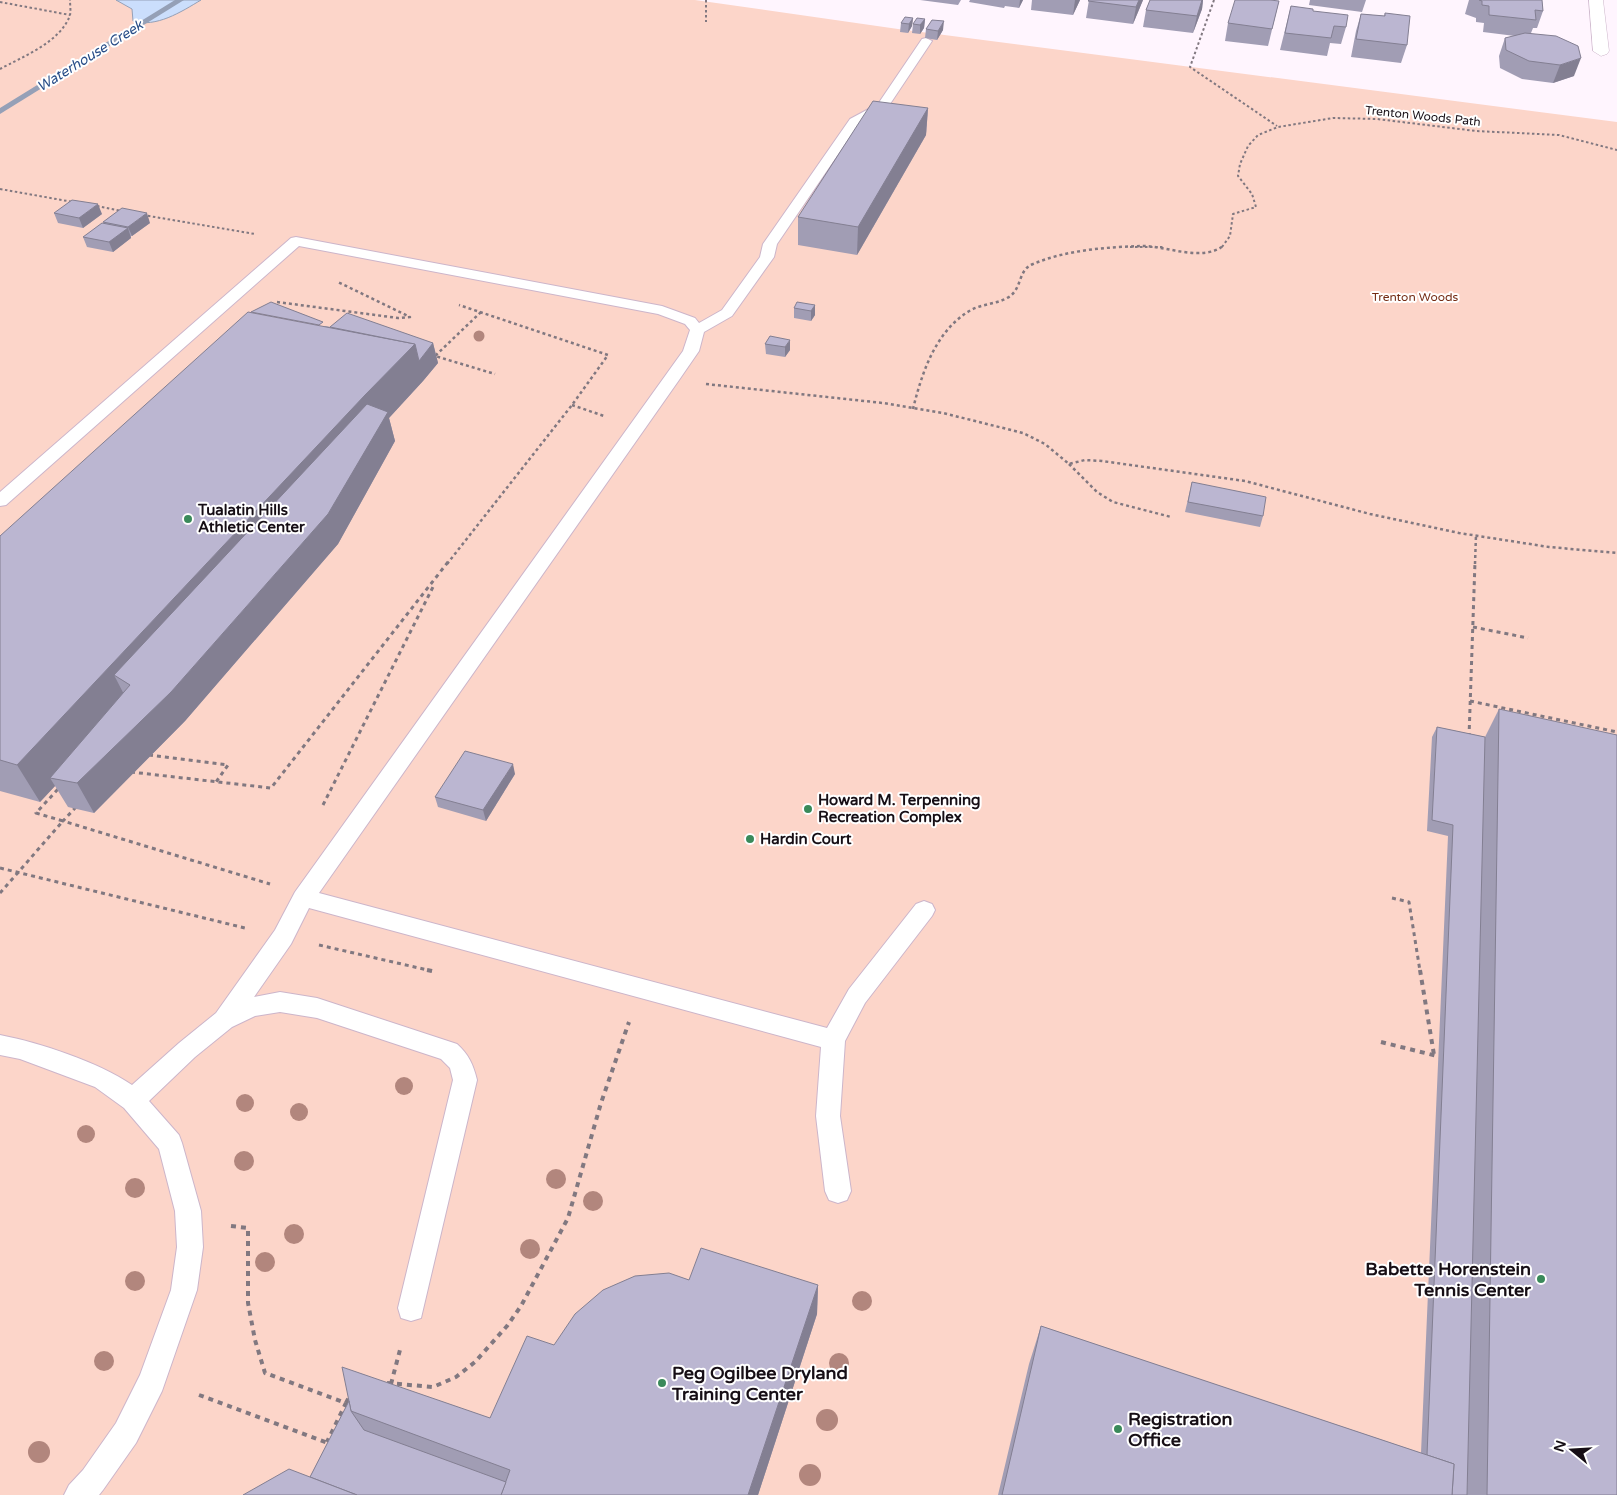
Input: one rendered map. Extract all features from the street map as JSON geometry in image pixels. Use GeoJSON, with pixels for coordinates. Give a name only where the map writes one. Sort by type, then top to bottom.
{"type":"FeatureCollection","features":[{"type":"Feature","properties":{"kind":"street"},"geometry":{"type":"LineString","coordinates":[[1596,0],[1601,51]]}},
{"type":"Feature","properties":{"kind":"lane"},"geometry":{"type":"LineString","coordinates":[[224,1020],[283,937],[303,898],[691,351],[697,330],[727,313],[767,257],[770,244],[854,122],[882,107],[926,41]]}},
{"type":"Feature","properties":{"kind":"lane"},"geometry":{"type":"LineString","coordinates":[[0,501],[296,241],[662,310],[690,321],[697,330]]}},
{"type":"Feature","properties":{"kind":"lane"},"geometry":{"type":"LineString","coordinates":[[303,898],[833,1040]]}},
{"type":"Feature","properties":{"kind":"lane"},"geometry":{"type":"LineString","coordinates":[[838,1191],[828,1116],[833,1040],[857,996],[924,910]]}},
{"type":"Feature","properties":{"kind":"lane"},"geometry":{"type":"LineString","coordinates":[[133,1100],[187,1050],[224,1020],[252,1007],[280,1002],[299,1004],[448,1050],[461,1063],[465,1080],[412,1308]]}},
{"type":"Feature","properties":{"kind":"lane"},"geometry":{"type":"LineString","coordinates":[[0,1045],[29,1052],[103,1080],[133,1100],[170,1143],[188,1211],[189,1255],[184,1290],[152,1381],[126,1433],[93,1480],[79,1495]]}},
{"type":"Feature","properties":{"kind":"path"},"geometry":{"type":"LineString","coordinates":[[0,69],[54,36],[65,25],[70,14],[70,0]]}},
{"type":"Feature","properties":{"kind":"path"},"geometry":{"type":"LineString","coordinates":[[706,0],[706,22]]}},
{"type":"Feature","properties":{"kind":"path"},"geometry":{"type":"LineString","coordinates":[[1214,0],[1190,67],[1278,127]]}},
{"type":"Feature","properties":{"kind":"path"},"geometry":{"type":"LineString","coordinates":[[0,2],[70,14]]}},
{"type":"Feature","properties":{"kind":"path","name":"Trenton Woods Path"},"geometry":{"type":"LineString","coordinates":[[913,409],[926,365],[939,342],[970,311],[1007,298],[1016,292],[1020,286],[1020,274],[1024,268],[1032,264],[1088,250],[1159,246],[1205,254],[1227,244],[1232,236],[1234,214],[1256,207],[1254,195],[1238,176],[1240,164],[1248,146],[1258,135],[1278,127],[1333,118],[1377,118],[1476,131],[1559,135],[1617,150]]}},
{"type":"Feature","properties":{"kind":"path"},"geometry":{"type":"LineString","coordinates":[[0,189],[74,202]]}},
{"type":"Feature","properties":{"kind":"path"},"geometry":{"type":"LineString","coordinates":[[93,206],[131,212]]}},
{"type":"Feature","properties":{"kind":"path"},"geometry":{"type":"LineString","coordinates":[[140,214],[296,241]]}},
{"type":"Feature","properties":{"kind":"path"},"geometry":{"type":"LineString","coordinates":[[273,306],[278,301],[398,318],[410,317],[281,254]]}},
{"type":"Feature","properties":{"kind":"path"},"geometry":{"type":"LineString","coordinates":[[129,772],[271,788],[572,406],[608,355],[452,303]]}},
{"type":"Feature","properties":{"kind":"path"},"geometry":{"type":"LineString","coordinates":[[435,356],[480,312]]}},
{"type":"Feature","properties":{"kind":"path"},"geometry":{"type":"LineString","coordinates":[[427,353],[495,374]]}},
{"type":"Feature","properties":{"kind":"path"},"geometry":{"type":"LineString","coordinates":[[671,380],[745,390],[883,403],[943,413],[1024,433],[1045,444],[1098,493],[1110,500],[1140,510],[1171,517]]}},
{"type":"Feature","properties":{"kind":"path"},"geometry":{"type":"LineString","coordinates":[[1068,464],[1085,460],[1102,461],[1245,482],[1304,494],[1369,514],[1476,535],[1545,547],[1609,554],[1617,553]]}},
{"type":"Feature","properties":{"kind":"path"},"geometry":{"type":"LineString","coordinates":[[1469,741],[1476,535]]}},
{"type":"Feature","properties":{"kind":"path"},"geometry":{"type":"LineString","coordinates":[[321,808],[438,577]]}},
{"type":"Feature","properties":{"kind":"path"},"geometry":{"type":"LineString","coordinates":[[1473,627],[1528,638]]}},
{"type":"Feature","properties":{"kind":"path"},"geometry":{"type":"LineString","coordinates":[[1470,701],[1617,732]]}},
{"type":"Feature","properties":{"kind":"path"},"geometry":{"type":"LineString","coordinates":[[142,755],[228,765],[216,782]]}},
{"type":"Feature","properties":{"kind":"path"},"geometry":{"type":"LineString","coordinates":[[63,784],[36,813],[272,885],[303,898]]}},
{"type":"Feature","properties":{"kind":"path"},"geometry":{"type":"LineString","coordinates":[[0,893],[80,802]]}},
{"type":"Feature","properties":{"kind":"path"},"geometry":{"type":"LineString","coordinates":[[0,868],[283,937]]}},
{"type":"Feature","properties":{"kind":"path"},"geometry":{"type":"LineString","coordinates":[[1392,898],[1409,902],[1434,1055]]}},
{"type":"Feature","properties":{"kind":"path"},"geometry":{"type":"LineString","coordinates":[[382,1382],[433,1387],[456,1377],[475,1362],[512,1320],[568,1218],[600,1103],[631,1016]]}},
{"type":"Feature","properties":{"kind":"path"},"geometry":{"type":"LineString","coordinates":[[1381,1042],[1450,1059]]}},
{"type":"Feature","properties":{"kind":"path"},"geometry":{"type":"LineString","coordinates":[[231,1226],[248,1228],[248,1303],[255,1340],[266,1373],[346,1403]]}},
{"type":"Feature","properties":{"kind":"path"},"geometry":{"type":"LineString","coordinates":[[327,1442],[354,1386]]}},
{"type":"Feature","properties":{"kind":"path"},"geometry":{"type":"LineString","coordinates":[[199,1395],[336,1446]]}},
{"type":"Feature","properties":{"kind":"green space","name":"Howard M. Terpenning Recreation Complex"},"geometry":{"type":"Polygon","coordinates":[[[0,0],[695,0],[898,29],[1617,122],[1617,1495],[0,1495],[0,0]]]}},
{"type":"Feature","properties":{"kind":"water"},"geometry":{"type":"Polygon","coordinates":[[[116,0],[201,0],[168,18],[142,23],[133,21],[132,9],[116,0]]]}},
{"type":"Feature","properties":{"kind":"building"},"geometry":{"type":"Polygon","coordinates":[[[1089,0],[1139,0],[1136,7],[1089,0]]]}},
{"type":"Feature","properties":{"kind":"building"},"geometry":{"type":"Polygon","coordinates":[[[1150,0],[1202,0],[1197,16],[1146,10],[1150,0]]]}},
{"type":"Feature","properties":{"kind":"building"},"geometry":{"type":"Polygon","coordinates":[[[1235,0],[1279,1],[1272,29],[1228,23],[1235,0]]]}},
{"type":"Feature","properties":{"kind":"building"},"geometry":{"type":"Polygon","coordinates":[[[1479,0],[1542,0],[1543,11],[1535,10],[1536,20],[1489,15],[1489,6],[1482,5],[1482,1],[1479,0]]]}},
{"type":"Feature","properties":{"kind":"building"},"geometry":{"type":"Polygon","coordinates":[[[1291,6],[1313,9],[1313,11],[1348,15],[1346,27],[1334,26],[1331,38],[1285,33],[1291,6]]]}},
{"type":"Feature","properties":{"kind":"building"},"geometry":{"type":"Polygon","coordinates":[[[1385,13],[1410,16],[1407,45],[1356,39],[1361,14],[1385,16],[1385,13]]]}},
{"type":"Feature","properties":{"kind":"building"},"geometry":{"type":"Polygon","coordinates":[[[905,17],[913,18],[909,24],[901,23],[905,17]]]}},
{"type":"Feature","properties":{"kind":"building"},"geometry":{"type":"Polygon","coordinates":[[[917,18],[925,19],[920,25],[913,24],[917,18]]]}},
{"type":"Feature","properties":{"kind":"building"},"geometry":{"type":"Polygon","coordinates":[[[932,20],[944,21],[938,31],[926,29],[932,20]]]}},
{"type":"Feature","properties":{"kind":"building"},"geometry":{"type":"Polygon","coordinates":[[[1525,33],[1556,36],[1578,46],[1581,58],[1560,65],[1529,61],[1506,50],[1505,38],[1525,33]]]}},
{"type":"Feature","properties":{"kind":"building"},"geometry":{"type":"Polygon","coordinates":[[[873,101],[928,108],[858,227],[798,217],[873,101]]]}},
{"type":"Feature","properties":{"kind":"building"},"geometry":{"type":"Polygon","coordinates":[[[72,200],[98,204],[79,218],[54,213],[72,200]]]}},
{"type":"Feature","properties":{"kind":"building"},"geometry":{"type":"Polygon","coordinates":[[[122,208],[147,213],[128,227],[103,222],[122,208]]]}},
{"type":"Feature","properties":{"kind":"building"},"geometry":{"type":"Polygon","coordinates":[[[102,223],[128,228],[109,242],[83,237],[102,223]]]}},
{"type":"Feature","properties":{"kind":"building"},"geometry":{"type":"Polygon","coordinates":[[[271,302],[323,322],[319,325],[251,312],[271,302]]]}},
{"type":"Feature","properties":{"kind":"building"},"geometry":{"type":"Polygon","coordinates":[[[797,302],[815,305],[811,311],[794,308],[797,302]]]}},
{"type":"Feature","properties":{"kind":"building","name":"Tualatin Hills Athletic Center"},"geometry":{"type":"Polygon","coordinates":[[[248,312],[415,344],[17,765],[0,760],[0,536],[248,312]]]}},
{"type":"Feature","properties":{"kind":"building"},"geometry":{"type":"Polygon","coordinates":[[[347,313],[433,343],[419,361],[415,344],[330,327],[347,313]]]}},
{"type":"Feature","properties":{"kind":"building"},"geometry":{"type":"Polygon","coordinates":[[[770,336],[790,340],[785,347],[765,344],[770,336]]]}},
{"type":"Feature","properties":{"kind":"building"},"geometry":{"type":"Polygon","coordinates":[[[367,404],[388,412],[328,514],[171,692],[77,783],[50,778],[130,685],[114,675],[367,404]]]}},
{"type":"Feature","properties":{"kind":"building"},"geometry":{"type":"Polygon","coordinates":[[[1192,482],[1266,497],[1263,516],[1188,502],[1192,482]]]}},
{"type":"Feature","properties":{"kind":"building","name":"Babette Horenstein Tennis Center"},"geometry":{"type":"Polygon","coordinates":[[[1499,709],[1617,735],[1617,1495],[1487,1495],[1499,709]]]}},
{"type":"Feature","properties":{"kind":"building"},"geometry":{"type":"Polygon","coordinates":[[[1437,727],[1485,737],[1467,1495],[1452,1495],[1454,1464],[1427,1455],[1453,825],[1432,820],[1437,727]]]}},
{"type":"Feature","properties":{"kind":"building"},"geometry":{"type":"Polygon","coordinates":[[[465,751],[513,764],[483,810],[435,797],[465,751]]]}},
{"type":"Feature","properties":{"kind":"building","name":"Peg Ogilbee Dryland Training Center"},"geometry":{"type":"Polygon","coordinates":[[[701,1248],[818,1285],[748,1495],[501,1495],[510,1470],[351,1411],[342,1367],[490,1418],[527,1336],[554,1345],[575,1314],[603,1290],[635,1276],[669,1273],[689,1280],[701,1248]]]}},
{"type":"Feature","properties":{"kind":"building","name":"Registration Office"},"geometry":{"type":"Polygon","coordinates":[[[1041,1326],[1454,1464],[1452,1495],[1002,1495],[1041,1326]]]}},
{"type":"Feature","properties":{"kind":"building"},"geometry":{"type":"Polygon","coordinates":[[[349,1401],[351,1411],[364,1430],[506,1482],[501,1495],[357,1495],[310,1477],[349,1401]]]}},
{"type":"Feature","properties":{"kind":"building"},"geometry":{"type":"Polygon","coordinates":[[[289,1469],[357,1495],[243,1495],[289,1469]]]}},
{"type":"Feature","properties":{"kind":"waterway","name":"Waterhouse Creek"},"geometry":{"type":"LineString","coordinates":[[0,112],[180,0]]}},
{"type":"Feature","properties":{"kind":"place","name":"Tualatin Hills Athletic Center"},"geometry":{"type":"Point","coordinates":[188,519]}},
{"type":"Feature","properties":{"kind":"place","name":"Howard M. Terpenning Recreation Complex"},"geometry":{"type":"Point","coordinates":[808,809]}},
{"type":"Feature","properties":{"kind":"place","name":"Hardin Court"},"geometry":{"type":"Point","coordinates":[750,839]}},
{"type":"Feature","properties":{"kind":"place","name":"Babette Horenstein Tennis Center"},"geometry":{"type":"Point","coordinates":[1541,1279]}},
{"type":"Feature","properties":{"kind":"place","name":"Peg Ogilbee Dryland Training Center"},"geometry":{"type":"Point","coordinates":[662,1383]}},
{"type":"Feature","properties":{"kind":"place","name":"Registration Office"},"geometry":{"type":"Point","coordinates":[1118,1429]}},
{"type":"Feature","properties":{"kind":"park label","name":"Trenton Woods"},"geometry":{"type":"Point","coordinates":[1415,297]}}]}
